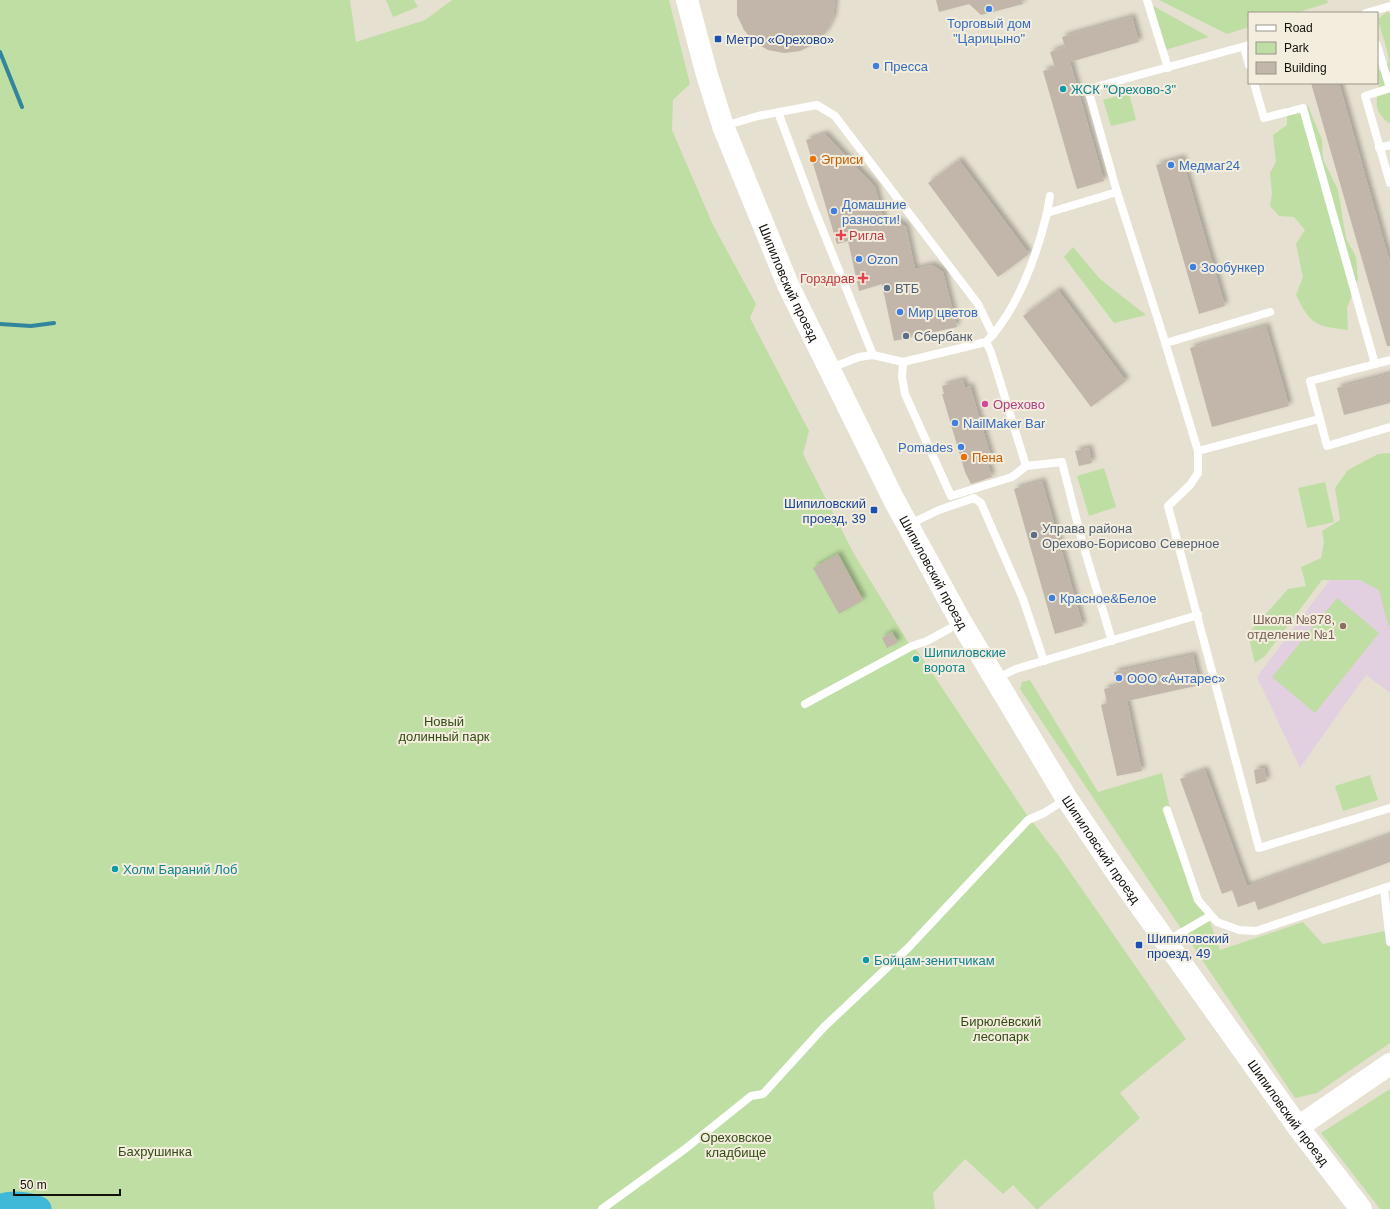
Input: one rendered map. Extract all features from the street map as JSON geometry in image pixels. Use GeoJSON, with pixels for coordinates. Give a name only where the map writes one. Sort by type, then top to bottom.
{"type":"FeatureCollection","features":[{"type":"Feature","properties":{"kind":"main road","name":"Шипиловский проезд"},"geometry":{"type":"LineString","coordinates":[[687,0],[723,126],[788,285],[828,370],[907,525],[961,622],[1067,799],[1128,888],[1298,1127],[1362,1209]]}},
{"type":"Feature","properties":{"kind":"main road"},"geometry":{"type":"LineString","coordinates":[[1298,1127],[1390,1064]]}},
{"type":"Feature","properties":{"kind":"lane"},"geometry":{"type":"LineString","coordinates":[[1147,0],[1168,68]]}},
{"type":"Feature","properties":{"kind":"lane"},"geometry":{"type":"LineString","coordinates":[[1370,12],[1390,6]]}},
{"type":"Feature","properties":{"kind":"lane"},"geometry":{"type":"LineString","coordinates":[[1248,59],[1246,46],[1088,89],[1117,192],[1166,343],[1198,451],[1198,473],[1190,485],[1168,506],[1259,848],[1390,808]]}},
{"type":"Feature","properties":{"kind":"lane"},"geometry":{"type":"LineString","coordinates":[[1378,48],[1390,88],[1365,96],[1390,183]]}},
{"type":"Feature","properties":{"kind":"lane"},"geometry":{"type":"LineString","coordinates":[[1254,84],[1264,118],[1303,108],[1374,364]]}},
{"type":"Feature","properties":{"kind":"lane"},"geometry":{"type":"LineString","coordinates":[[723,126],[778,112],[817,105],[835,116],[978,304],[993,335]]}},
{"type":"Feature","properties":{"kind":"lane"},"geometry":{"type":"LineString","coordinates":[[778,112],[813,206],[873,355]]}},
{"type":"Feature","properties":{"kind":"lane"},"geometry":{"type":"LineString","coordinates":[[1380,148],[1390,145]]}},
{"type":"Feature","properties":{"kind":"lane"},"geometry":{"type":"LineString","coordinates":[[1047,213],[1117,192]]}},
{"type":"Feature","properties":{"kind":"lane"},"geometry":{"type":"LineString","coordinates":[[828,370],[859,356],[873,355],[902,362],[986,342],[993,335],[1010,309],[1024,282],[1041,237],[1050,196]]}},
{"type":"Feature","properties":{"kind":"lane"},"geometry":{"type":"LineString","coordinates":[[1166,343],[1270,312]]}},
{"type":"Feature","properties":{"kind":"lane"},"geometry":{"type":"LineString","coordinates":[[986,342],[991,352],[1026,466]]}},
{"type":"Feature","properties":{"kind":"lane"},"geometry":{"type":"LineString","coordinates":[[1390,360],[1310,381],[1327,446],[1390,427]]}},
{"type":"Feature","properties":{"kind":"lane"},"geometry":{"type":"LineString","coordinates":[[902,362],[902,377],[905,394],[951,496],[1012,477],[1026,466],[1062,462],[1080,534],[1112,641]]}},
{"type":"Feature","properties":{"kind":"lane"},"geometry":{"type":"LineString","coordinates":[[1198,451],[1319,419]]}},
{"type":"Feature","properties":{"kind":"lane"},"geometry":{"type":"LineString","coordinates":[[907,525],[939,510],[974,498],[981,503],[1023,599],[1044,661]]}},
{"type":"Feature","properties":{"kind":"lane"},"geometry":{"type":"LineString","coordinates":[[994,679],[1016,669],[1198,615]]}},
{"type":"Feature","properties":{"kind":"lane"},"geometry":{"type":"LineString","coordinates":[[806,704],[912,646],[926,641],[961,622]]}},
{"type":"Feature","properties":{"kind":"lane"},"geometry":{"type":"LineString","coordinates":[[602,1209],[685,1149],[751,1096],[763,1094],[824,1028],[909,947],[1028,820],[1044,813],[1067,799]]}},
{"type":"Feature","properties":{"kind":"lane"},"geometry":{"type":"LineString","coordinates":[[1167,810],[1198,900],[1210,916],[1217,922],[1239,930],[1256,931],[1387,887],[1390,942]]}},
{"type":"Feature","properties":{"kind":"lane"},"geometry":{"type":"LineString","coordinates":[[1167,941],[1210,916]]}},
{"type":"Feature","properties":{"kind":"shaded area","name":"Школа №878, отделение №1"},"geometry":{"type":"Polygon","coordinates":[[[1390,475],[1390,693],[1366,675],[1300,768],[1257,677],[1332,577],[1390,475]]]}},
{"type":"Feature","properties":{"kind":"green space","name":"Новый долинный парк"},"geometry":{"type":"Polygon","coordinates":[[[0,0],[350,0],[356,42],[425,20],[452,0],[669,0],[690,84],[673,100],[672,130],[713,225],[756,304],[750,318],[809,431],[803,454],[854,554],[908,642],[918,652],[1027,815],[1059,856],[1186,1039],[1120,1093],[1140,1118],[1038,1209],[1036,1209],[1013,1185],[1003,1194],[965,1159],[933,1193],[935,1209],[0,1209],[0,0]]]}},
{"type":"Feature","properties":{"kind":"green space"},"geometry":{"type":"Polygon","coordinates":[[[386,0],[414,0],[418,7],[393,17],[386,0]]]}},
{"type":"Feature","properties":{"kind":"green space"},"geometry":{"type":"Polygon","coordinates":[[[1159,0],[1327,0],[1328,3],[1299,12],[1248,12],[1248,27],[1227,34],[1159,0]]]}},
{"type":"Feature","properties":{"kind":"green space"},"geometry":{"type":"Polygon","coordinates":[[[1150,4],[1209,37],[1165,50],[1150,4]]]}},
{"type":"Feature","properties":{"kind":"green space"},"geometry":{"type":"Polygon","coordinates":[[[1387,12],[1390,13],[1390,124],[1383,118],[1377,106],[1379,88],[1378,72],[1389,62],[1378,19],[1387,12]]]}},
{"type":"Feature","properties":{"kind":"green space"},"geometry":{"type":"Polygon","coordinates":[[[1129,93],[1136,120],[1111,126],[1103,100],[1129,93]]]}},
{"type":"Feature","properties":{"kind":"green space"},"geometry":{"type":"Polygon","coordinates":[[[1308,106],[1322,140],[1323,159],[1338,190],[1346,238],[1356,257],[1358,279],[1347,308],[1348,330],[1321,325],[1310,318],[1306,313],[1296,295],[1303,277],[1296,244],[1305,230],[1294,217],[1279,216],[1270,206],[1272,194],[1270,173],[1276,162],[1273,135],[1287,125],[1287,107],[1308,106]]]}},
{"type":"Feature","properties":{"kind":"green space"},"geometry":{"type":"Polygon","coordinates":[[[1073,247],[1100,279],[1146,315],[1114,323],[1064,257],[1073,247]]]}},
{"type":"Feature","properties":{"kind":"green space"},"geometry":{"type":"Polygon","coordinates":[[[1390,453],[1390,626],[1388,625],[1379,590],[1360,580],[1322,580],[1265,656],[1255,663],[1248,634],[1288,589],[1306,586],[1301,567],[1321,558],[1324,542],[1322,531],[1340,520],[1335,488],[1348,470],[1378,454],[1390,453]]]}},
{"type":"Feature","properties":{"kind":"green space"},"geometry":{"type":"Polygon","coordinates":[[[1104,468],[1116,507],[1089,516],[1077,476],[1104,468]]]}},
{"type":"Feature","properties":{"kind":"green space"},"geometry":{"type":"Polygon","coordinates":[[[1325,482],[1334,522],[1307,528],[1298,488],[1325,482]]]}},
{"type":"Feature","properties":{"kind":"green space"},"geometry":{"type":"Polygon","coordinates":[[[1337,598],[1379,633],[1315,713],[1272,677],[1337,598]]]}},
{"type":"Feature","properties":{"kind":"green space"},"geometry":{"type":"Polygon","coordinates":[[[1030,680],[1098,792],[1162,773],[1171,813],[1220,950],[1303,922],[1323,944],[1385,931],[1390,933],[1390,1043],[1317,1093],[1295,1098],[1020,689],[1022,682],[1030,680]]]}},
{"type":"Feature","properties":{"kind":"green space"},"geometry":{"type":"Polygon","coordinates":[[[1370,775],[1378,800],[1343,811],[1335,786],[1370,775]]]}},
{"type":"Feature","properties":{"kind":"green space"},"geometry":{"type":"Polygon","coordinates":[[[1390,1089],[1390,1209],[1380,1209],[1321,1133],[1390,1089]]]}},
{"type":"Feature","properties":{"kind":"building"},"geometry":{"type":"Polygon","coordinates":[[[737,0],[835,0],[833,18],[826,32],[814,44],[800,51],[784,53],[768,50],[754,42],[744,30],[737,15],[737,0]]]}},
{"type":"Feature","properties":{"kind":"building","name":"Торговый дом \"Царицыно\""},"geometry":{"type":"Polygon","coordinates":[[[936,0],[1022,0],[1023,4],[981,15],[969,4],[939,12],[936,0]]]}},
{"type":"Feature","properties":{"kind":"building","name":"ЖСК \"Орехово-3\""},"geometry":{"type":"Polygon","coordinates":[[[1132,17],[1139,42],[1070,62],[1104,181],[1077,189],[1043,71],[1055,68],[1050,52],[1065,47],[1062,37],[1132,17]]]}},
{"type":"Feature","properties":{"kind":"building"},"geometry":{"type":"Polygon","coordinates":[[[1311,84],[1339,84],[1390,263],[1390,346],[1387,346],[1311,84]]]}},
{"type":"Feature","properties":{"kind":"building"},"geometry":{"type":"Polygon","coordinates":[[[825,134],[875,187],[885,224],[897,221],[906,227],[915,269],[932,265],[943,272],[957,327],[894,341],[882,284],[859,291],[848,241],[837,244],[806,140],[825,134]]]}},
{"type":"Feature","properties":{"kind":"building"},"geometry":{"type":"Polygon","coordinates":[[[1182,158],[1225,306],[1199,314],[1156,165],[1182,158]]]}},
{"type":"Feature","properties":{"kind":"building"},"geometry":{"type":"Polygon","coordinates":[[[959,160],[1029,254],[998,277],[928,183],[959,160]]]}},
{"type":"Feature","properties":{"kind":"building"},"geometry":{"type":"Polygon","coordinates":[[[1058,290],[1126,381],[1091,407],[1023,316],[1058,290]]]}},
{"type":"Feature","properties":{"kind":"building"},"geometry":{"type":"Polygon","coordinates":[[[1266,326],[1289,406],[1212,427],[1190,348],[1266,326]]]}},
{"type":"Feature","properties":{"kind":"building"},"geometry":{"type":"Polygon","coordinates":[[[1390,374],[1390,403],[1344,415],[1337,388],[1390,374]]]}},
{"type":"Feature","properties":{"kind":"building"},"geometry":{"type":"Polygon","coordinates":[[[963,380],[965,388],[970,386],[993,464],[988,465],[992,477],[971,484],[965,472],[942,394],[944,394],[942,386],[963,380]]]}},
{"type":"Feature","properties":{"kind":"building"},"geometry":{"type":"Polygon","coordinates":[[[1089,448],[1092,463],[1079,466],[1075,451],[1089,448]]]}},
{"type":"Feature","properties":{"kind":"building"},"geometry":{"type":"Polygon","coordinates":[[[1042,481],[1083,626],[1055,634],[1014,489],[1042,481]]]}},
{"type":"Feature","properties":{"kind":"building"},"geometry":{"type":"Polygon","coordinates":[[[838,554],[863,600],[839,614],[813,568],[838,554]]]}},
{"type":"Feature","properties":{"kind":"building"},"geometry":{"type":"Polygon","coordinates":[[[892,632],[898,642],[887,648],[882,638],[892,632]]]}},
{"type":"Feature","properties":{"kind":"building"},"geometry":{"type":"Polygon","coordinates":[[[1193,655],[1200,685],[1127,701],[1142,771],[1117,776],[1101,705],[1107,703],[1104,689],[1117,686],[1114,672],[1193,655]]]}},
{"type":"Feature","properties":{"kind":"building"},"geometry":{"type":"Polygon","coordinates":[[[1264,768],[1267,781],[1256,784],[1254,770],[1264,768]]]}},
{"type":"Feature","properties":{"kind":"building"},"geometry":{"type":"Polygon","coordinates":[[[1205,770],[1247,886],[1390,835],[1390,862],[1258,910],[1255,901],[1238,907],[1232,890],[1222,894],[1180,779],[1205,770]]]}},
{"type":"Feature","properties":{"kind":"waterway"},"geometry":{"type":"LineString","coordinates":[[0,52],[22,107]]}},
{"type":"Feature","properties":{"kind":"waterway"},"geometry":{"type":"LineString","coordinates":[[0,324],[31,326],[54,323]]}},
{"type":"Feature","properties":{"kind":"waterway"},"geometry":{"type":"LineString","coordinates":[[0,1207],[9,1204],[20,1204],[39,1209]]}},
{"type":"Feature","properties":{"kind":"place","name":"Торговый дом \"Царицыно\""},"geometry":{"type":"Point","coordinates":[989,9]}},
{"type":"Feature","properties":{"kind":"place","name":"Метро «Орехово»"},"geometry":{"type":"Point","coordinates":[718,39]}},
{"type":"Feature","properties":{"kind":"place","name":"Пресса"},"geometry":{"type":"Point","coordinates":[876,66]}},
{"type":"Feature","properties":{"kind":"place","name":"ЖСК \"Орехово-3\""},"geometry":{"type":"Point","coordinates":[1063,89]}},
{"type":"Feature","properties":{"kind":"place","name":"Эгриси"},"geometry":{"type":"Point","coordinates":[813,159]}},
{"type":"Feature","properties":{"kind":"place","name":"Медмаг24"},"geometry":{"type":"Point","coordinates":[1171,165]}},
{"type":"Feature","properties":{"kind":"place","name":"Домашние разности!"},"geometry":{"type":"Point","coordinates":[834,211]}},
{"type":"Feature","properties":{"kind":"place","name":"Ригла"},"geometry":{"type":"Point","coordinates":[841,235]}},
{"type":"Feature","properties":{"kind":"place","name":"Ozon"},"geometry":{"type":"Point","coordinates":[859,259]}},
{"type":"Feature","properties":{"kind":"place","name":"Зообункер"},"geometry":{"type":"Point","coordinates":[1193,267]}},
{"type":"Feature","properties":{"kind":"place","name":"Горздрав"},"geometry":{"type":"Point","coordinates":[863,278]}},
{"type":"Feature","properties":{"kind":"place","name":"ВТБ"},"geometry":{"type":"Point","coordinates":[887,288]}},
{"type":"Feature","properties":{"kind":"place","name":"Мир цветов"},"geometry":{"type":"Point","coordinates":[900,312]}},
{"type":"Feature","properties":{"kind":"place","name":"Сбербанк"},"geometry":{"type":"Point","coordinates":[906,336]}},
{"type":"Feature","properties":{"kind":"place","name":"Орехово"},"geometry":{"type":"Point","coordinates":[985,404]}},
{"type":"Feature","properties":{"kind":"place","name":"NailMaker Bar"},"geometry":{"type":"Point","coordinates":[955,423]}},
{"type":"Feature","properties":{"kind":"place","name":"Pomades"},"geometry":{"type":"Point","coordinates":[961,447]}},
{"type":"Feature","properties":{"kind":"place","name":"Пена"},"geometry":{"type":"Point","coordinates":[964,457]}},
{"type":"Feature","properties":{"kind":"place","name":"Шипиловский проезд, 39"},"geometry":{"type":"Point","coordinates":[874,510]}},
{"type":"Feature","properties":{"kind":"place","name":"Управа района Орехово-Борисово Северное"},"geometry":{"type":"Point","coordinates":[1034,535]}},
{"type":"Feature","properties":{"kind":"place","name":"Красное&Белое"},"geometry":{"type":"Point","coordinates":[1052,598]}},
{"type":"Feature","properties":{"kind":"place","name":"Школа №878, отделение №1"},"geometry":{"type":"Point","coordinates":[1343,626]}},
{"type":"Feature","properties":{"kind":"place","name":"Шипиловские ворота"},"geometry":{"type":"Point","coordinates":[916,659]}},
{"type":"Feature","properties":{"kind":"place","name":"ООО «Антарес»"},"geometry":{"type":"Point","coordinates":[1119,678]}},
{"type":"Feature","properties":{"kind":"place","name":"Холм Бараний Лоб"},"geometry":{"type":"Point","coordinates":[115,869]}},
{"type":"Feature","properties":{"kind":"place","name":"Шипиловский проезд, 49"},"geometry":{"type":"Point","coordinates":[1139,945]}},
{"type":"Feature","properties":{"kind":"place","name":"Бойцам-зенитчикам"},"geometry":{"type":"Point","coordinates":[866,960]}},
{"type":"Feature","properties":{"kind":"park label","name":"Бирюлёвский лесопарк"},"geometry":{"type":"Point","coordinates":[1001,1028]}},
{"type":"Feature","properties":{"kind":"park label","name":"Ореховское кладбище"},"geometry":{"type":"Point","coordinates":[736,1144]}},
{"type":"Feature","properties":{"kind":"park label","name":"Бахрушинка"},"geometry":{"type":"Point","coordinates":[155,1151]}}]}
